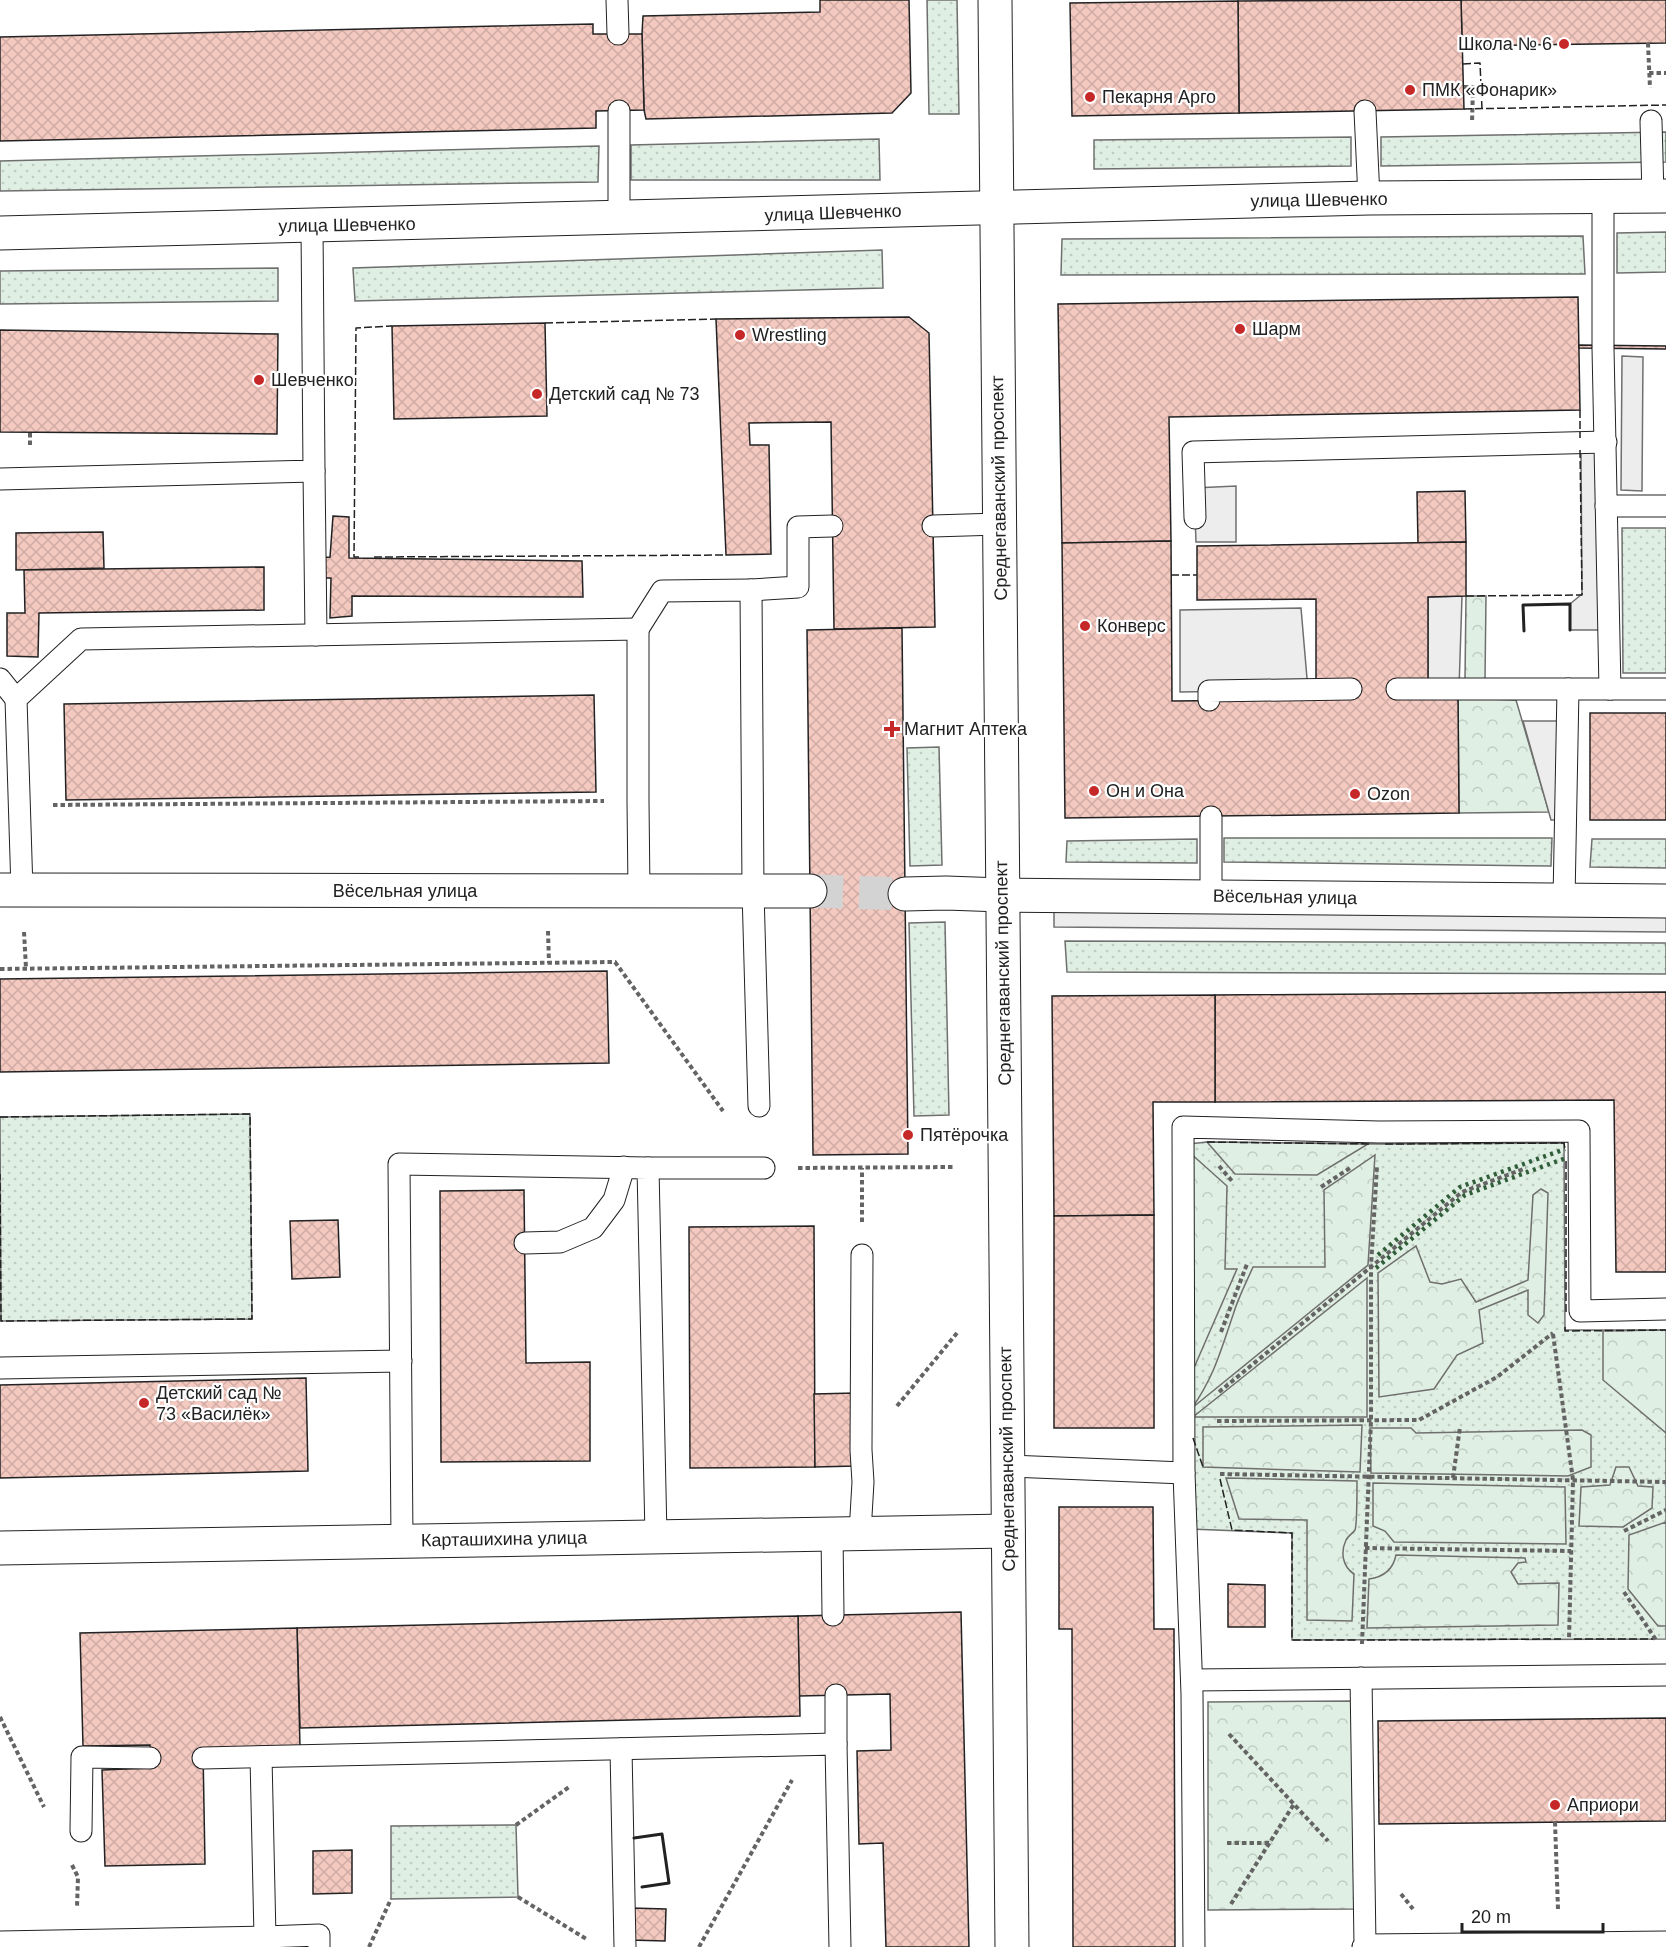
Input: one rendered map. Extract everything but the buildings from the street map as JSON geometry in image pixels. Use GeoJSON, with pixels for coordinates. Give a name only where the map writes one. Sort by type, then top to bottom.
{"type":"FeatureCollection","features":[{"type":"Feature","properties":{"kind":"street","name":"Среднегаванский проспект"},"geometry":{"type":"LineString","coordinates":[[994,0],[1012,1947]]}},
{"type":"Feature","properties":{"kind":"street","name":"улица Шевченко"},"geometry":{"type":"LineString","coordinates":[[0,233],[1369,198],[1660,196]]}},
{"type":"Feature","properties":{"kind":"street","name":"Вёсельная улица"},"geometry":{"type":"LineString","coordinates":[[11,890],[810,891]]}},
{"type":"Feature","properties":{"kind":"street","name":"Вёсельная улица"},"geometry":{"type":"LineString","coordinates":[[905,894],[1666,901]]}},
{"type":"Feature","properties":{"kind":"street","name":"Карташихина улица"},"geometry":{"type":"LineString","coordinates":[[0,1548],[1008,1531]]}},
{"type":"Feature","properties":{"kind":"lane"},"geometry":{"type":"LineString","coordinates":[[617,0],[618,34]]}},
{"type":"Feature","properties":{"kind":"lane"},"geometry":{"type":"LineString","coordinates":[[619,111],[619,218]]}},
{"type":"Feature","properties":{"kind":"lane"},"geometry":{"type":"LineString","coordinates":[[1365,111],[1369,198]]}},
{"type":"Feature","properties":{"kind":"lane"},"geometry":{"type":"LineString","coordinates":[[1651,121],[1660,196]]}},
{"type":"Feature","properties":{"kind":"lane"},"geometry":{"type":"LineString","coordinates":[[1603,197],[1603,346],[1610,689]]}},
{"type":"Feature","properties":{"kind":"lane"},"geometry":{"type":"LineString","coordinates":[[312,225],[316,635]]}},
{"type":"Feature","properties":{"kind":"lane"},"geometry":{"type":"LineString","coordinates":[[1195,518],[1193,452],[1606,442]]}},
{"type":"Feature","properties":{"kind":"lane"},"geometry":{"type":"LineString","coordinates":[[0,479],[314,471]]}},
{"type":"Feature","properties":{"kind":"lane"},"geometry":{"type":"LineString","coordinates":[[1606,506],[1666,506]]}},
{"type":"Feature","properties":{"kind":"lane"},"geometry":{"type":"LineString","coordinates":[[933,526],[999,524]]}},
{"type":"Feature","properties":{"kind":"lane"},"geometry":{"type":"LineString","coordinates":[[639,891],[638,629],[662,591],[798,588],[798,526],[832,526]]}},
{"type":"Feature","properties":{"kind":"lane"},"geometry":{"type":"LineString","coordinates":[[751,590],[753,891],[759,1106]]}},
{"type":"Feature","properties":{"kind":"lane"},"geometry":{"type":"LineString","coordinates":[[16,699],[81,639],[638,629]]}},
{"type":"Feature","properties":{"kind":"lane"},"geometry":{"type":"LineString","coordinates":[[0,679],[16,699],[20,805],[11,890]]}},
{"type":"Feature","properties":{"kind":"lane"},"geometry":{"type":"LineString","coordinates":[[1209,700],[1209,691],[1352,689]]}},
{"type":"Feature","properties":{"kind":"lane"},"geometry":{"type":"LineString","coordinates":[[1397,689],[1666,689]]}},
{"type":"Feature","properties":{"kind":"lane"},"geometry":{"type":"LineString","coordinates":[[1563,900],[1568,689]]}},
{"type":"Feature","properties":{"kind":"lane"},"geometry":{"type":"LineString","coordinates":[[1210,817],[1211,897]]}},
{"type":"Feature","properties":{"kind":"lane"},"geometry":{"type":"LineString","coordinates":[[1194,1947],[1192,1687],[1184,1473],[1183,1126],[1379,1132],[1579,1131],[1580,1311],[1666,1309]]}},
{"type":"Feature","properties":{"kind":"lane"},"geometry":{"type":"LineString","coordinates":[[402,1541],[399,1164],[764,1168]]}},
{"type":"Feature","properties":{"kind":"lane"},"geometry":{"type":"LineString","coordinates":[[525,1243],[560,1242],[593,1228],[614,1200],[624,1167]]}},
{"type":"Feature","properties":{"kind":"lane"},"geometry":{"type":"LineString","coordinates":[[648,1168],[657,1536]]}},
{"type":"Feature","properties":{"kind":"lane"},"geometry":{"type":"LineString","coordinates":[[834,1615],[846,1533],[862,1482],[862,1255]]}},
{"type":"Feature","properties":{"kind":"lane"},"geometry":{"type":"LineString","coordinates":[[0,1368],[401,1361]]}},
{"type":"Feature","properties":{"kind":"lane"},"geometry":{"type":"LineString","coordinates":[[1007,1466],[1184,1473]]}},
{"type":"Feature","properties":{"kind":"lane"},"geometry":{"type":"LineString","coordinates":[[1192,1687],[1361,1678],[1666,1676]]}},
{"type":"Feature","properties":{"kind":"lane"},"geometry":{"type":"LineString","coordinates":[[1361,1678],[1364,1946],[1666,1942]]}},
{"type":"Feature","properties":{"kind":"lane"},"geometry":{"type":"LineString","coordinates":[[836,1695],[840,1947]]}},
{"type":"Feature","properties":{"kind":"lane"},"geometry":{"type":"LineString","coordinates":[[203,1758],[836,1744]]}},
{"type":"Feature","properties":{"kind":"lane"},"geometry":{"type":"LineString","coordinates":[[621,1749],[625,1947]]}},
{"type":"Feature","properties":{"kind":"lane"},"geometry":{"type":"LineString","coordinates":[[261,1757],[265,1942]]}},
{"type":"Feature","properties":{"kind":"lane"},"geometry":{"type":"LineString","coordinates":[[81,1831],[82,1758],[150,1758]]}},
{"type":"Feature","properties":{"kind":"lane"},"geometry":{"type":"LineString","coordinates":[[0,1942],[265,1942],[319,1935],[320,1947]]}},
{"type":"Feature","properties":{"kind":"path"},"geometry":{"type":"LineString","coordinates":[[1648,43],[1651,121]]}},
{"type":"Feature","properties":{"kind":"path"},"geometry":{"type":"LineString","coordinates":[[1649,74],[1666,73]]}},
{"type":"Feature","properties":{"kind":"path"},"geometry":{"type":"LineString","coordinates":[[1464,87],[1473,87],[1473,123]]}},
{"type":"Feature","properties":{"kind":"path"},"geometry":{"type":"LineString","coordinates":[[20,805],[638,801]]}},
{"type":"Feature","properties":{"kind":"path"},"geometry":{"type":"LineString","coordinates":[[0,969],[615,963],[724,1112]]}},
{"type":"Feature","properties":{"kind":"path"},"geometry":{"type":"LineString","coordinates":[[1361,1678],[1367,1476],[1371,1420],[1371,1266],[1379,1132]]}},
{"type":"Feature","properties":{"kind":"path"},"geometry":{"type":"LineString","coordinates":[[1184,1421],[1462,1192],[1578,1149]]}},
{"type":"Feature","properties":{"kind":"path"},"geometry":{"type":"LineString","coordinates":[[764,1168],[953,1167]]}},
{"type":"Feature","properties":{"kind":"path"},"geometry":{"type":"LineString","coordinates":[[862,1168],[862,1255]]}},
{"type":"Feature","properties":{"kind":"path"},"geometry":{"type":"LineString","coordinates":[[1184,1421],[1419,1420],[1497,1377],[1580,1311]]}},
{"type":"Feature","properties":{"kind":"path"},"geometry":{"type":"LineString","coordinates":[[861,1450],[957,1332]]}},
{"type":"Feature","properties":{"kind":"path"},"geometry":{"type":"LineString","coordinates":[[1552,1334],[1574,1480],[1568,1677]]}},
{"type":"Feature","properties":{"kind":"path"},"geometry":{"type":"LineString","coordinates":[[1454,1478],[1460,1426]]}},
{"type":"Feature","properties":{"kind":"path"},"geometry":{"type":"LineString","coordinates":[[1184,1473],[1666,1482]]}},
{"type":"Feature","properties":{"kind":"path"},"geometry":{"type":"LineString","coordinates":[[1624,1531],[1666,1510]]}},
{"type":"Feature","properties":{"kind":"path"},"geometry":{"type":"LineString","coordinates":[[1365,1548],[1571,1551]]}},
{"type":"Feature","properties":{"kind":"path"},"geometry":{"type":"LineString","coordinates":[[1624,1592],[1660,1646]]}},
{"type":"Feature","properties":{"kind":"path"},"geometry":{"type":"LineString","coordinates":[[1192,1687],[1294,1804],[1364,1878]]}},
{"type":"Feature","properties":{"kind":"path"},"geometry":{"type":"LineString","coordinates":[[699,1947],[812,1745]]}},
{"type":"Feature","properties":{"kind":"path"},"geometry":{"type":"LineString","coordinates":[[1228,1908],[1294,1804]]}},
{"type":"Feature","properties":{"kind":"path"},"geometry":{"type":"LineString","coordinates":[[1555,1822],[1559,1945]]}},
{"type":"Feature","properties":{"kind":"path"},"geometry":{"type":"LineString","coordinates":[[518,1898],[589,1941]]}},
{"type":"Feature","properties":{"kind":"path"},"geometry":{"type":"LineString","coordinates":[[369,1947],[391,1899]]}},
{"type":"Feature","properties":{"kind":"green space"},"geometry":{"type":"Polygon","coordinates":[[[927,0],[957,0],[959,114],[929,114],[927,0]]]}},
{"type":"Feature","properties":{"kind":"green space"},"geometry":{"type":"Polygon","coordinates":[[[1666,132],[1666,162],[1381,166],[1381,137],[1666,132]]]}},
{"type":"Feature","properties":{"kind":"green space"},"geometry":{"type":"Polygon","coordinates":[[[1351,137],[1351,166],[1094,169],[1094,140],[1351,137]]]}},
{"type":"Feature","properties":{"kind":"green space"},"geometry":{"type":"Polygon","coordinates":[[[879,139],[880,180],[631,180],[631,145],[879,139]]]}},
{"type":"Feature","properties":{"kind":"green space"},"geometry":{"type":"Polygon","coordinates":[[[599,146],[598,182],[0,191],[0,161],[599,146]]]}},
{"type":"Feature","properties":{"kind":"green space"},"geometry":{"type":"Polygon","coordinates":[[[1666,232],[1666,272],[1617,273],[1617,233],[1666,232]]]}},
{"type":"Feature","properties":{"kind":"green space"},"geometry":{"type":"Polygon","coordinates":[[[1583,236],[1585,274],[1061,275],[1062,239],[1583,236]]]}},
{"type":"Feature","properties":{"kind":"green space"},"geometry":{"type":"Polygon","coordinates":[[[882,250],[883,288],[355,301],[353,268],[882,250]]]}},
{"type":"Feature","properties":{"kind":"green space"},"geometry":{"type":"Polygon","coordinates":[[[278,268],[278,301],[0,304],[0,271],[278,268]]]}},
{"type":"Feature","properties":{"kind":"green space"},"geometry":{"type":"Polygon","coordinates":[[[1622,528],[1666,528],[1666,673],[1623,673],[1622,528]]]}},
{"type":"Feature","properties":{"kind":"green space"},"geometry":{"type":"Polygon","coordinates":[[[1466,596],[1486,596],[1485,681],[1465,680],[1466,596]]]}},
{"type":"Feature","properties":{"kind":"green space"},"geometry":{"type":"Polygon","coordinates":[[[1458,698],[1516,700],[1549,812],[1459,813],[1458,698]]]}},
{"type":"Feature","properties":{"kind":"green space"},"geometry":{"type":"Polygon","coordinates":[[[939,747],[942,865],[910,866],[907,748],[939,747]]]}},
{"type":"Feature","properties":{"kind":"green space"},"geometry":{"type":"Polygon","coordinates":[[[1224,838],[1552,838],[1551,866],[1224,862],[1224,838]]]}},
{"type":"Feature","properties":{"kind":"green space"},"geometry":{"type":"Polygon","coordinates":[[[1197,839],[1197,863],[1066,862],[1067,841],[1197,839]]]}},
{"type":"Feature","properties":{"kind":"green space"},"geometry":{"type":"Polygon","coordinates":[[[1592,839],[1666,839],[1666,868],[1590,867],[1592,839]]]}},
{"type":"Feature","properties":{"kind":"green space"},"geometry":{"type":"Polygon","coordinates":[[[945,922],[949,1115],[914,1116],[909,923],[945,922]]]}},
{"type":"Feature","properties":{"kind":"green space"},"geometry":{"type":"Polygon","coordinates":[[[1065,941],[1666,943],[1666,974],[1067,972],[1065,941]]]}},
{"type":"Feature","properties":{"kind":"green space"},"geometry":{"type":"Polygon","coordinates":[[[250,1114],[252,1319],[1,1321],[0,1117],[250,1114]]]}},
{"type":"Feature","properties":{"kind":"green space"},"geometry":{"type":"Polygon","coordinates":[[[1207,1142],[1564,1143],[1565,1330],[1666,1330],[1666,1639],[1292,1640],[1292,1533],[1190,1529],[1189,1144],[1207,1142]]]}},
{"type":"Feature","properties":{"kind":"green space"},"geometry":{"type":"Polygon","coordinates":[[[1207,1142],[1368,1144],[1317,1175],[1235,1174],[1207,1142]]]}},
{"type":"Feature","properties":{"kind":"green space"},"geometry":{"type":"Polygon","coordinates":[[[1189,1152],[1227,1186],[1225,1269],[1237,1269],[1190,1377],[1189,1152]]]}},
{"type":"Feature","properties":{"kind":"green space"},"geometry":{"type":"Polygon","coordinates":[[[1375,1155],[1368,1265],[1192,1408],[1200,1397],[1221,1352],[1237,1303],[1253,1267],[1325,1267],[1324,1190],[1375,1155]]]}},
{"type":"Feature","properties":{"kind":"green space"},"geometry":{"type":"Polygon","coordinates":[[[1541,1189],[1548,1193],[1544,1315],[1538,1323],[1528,1315],[1528,1290],[1479,1310],[1483,1343],[1457,1355],[1434,1389],[1379,1397],[1378,1273],[1416,1246],[1430,1282],[1442,1284],[1461,1279],[1476,1302],[1528,1280],[1533,1195],[1541,1189]]]}},
{"type":"Feature","properties":{"kind":"green space"},"geometry":{"type":"Polygon","coordinates":[[[1367,1278],[1367,1417],[1193,1417],[1367,1278]]]}},
{"type":"Feature","properties":{"kind":"green space"},"geometry":{"type":"Polygon","coordinates":[[[1666,1330],[1666,1433],[1603,1380],[1603,1331],[1666,1330]]]}},
{"type":"Feature","properties":{"kind":"green space"},"geometry":{"type":"Polygon","coordinates":[[[1362,1425],[1360,1472],[1203,1467],[1203,1427],[1362,1425]]]}},
{"type":"Feature","properties":{"kind":"green space"},"geometry":{"type":"Polygon","coordinates":[[[1370,1428],[1411,1428],[1416,1433],[1582,1430],[1591,1435],[1591,1467],[1568,1476],[1371,1473],[1370,1428]]]}},
{"type":"Feature","properties":{"kind":"green space"},"geometry":{"type":"Polygon","coordinates":[[[1616,1467],[1629,1467],[1638,1486],[1653,1487],[1652,1508],[1623,1527],[1579,1526],[1581,1487],[1610,1485],[1616,1467]]]}},
{"type":"Feature","properties":{"kind":"green space"},"geometry":{"type":"Polygon","coordinates":[[[1226,1478],[1357,1481],[1356,1527],[1346,1540],[1343,1555],[1347,1568],[1354,1574],[1352,1621],[1307,1620],[1307,1520],[1239,1519],[1226,1478]]]}},
{"type":"Feature","properties":{"kind":"green space"},"geometry":{"type":"Polygon","coordinates":[[[1373,1483],[1565,1487],[1566,1544],[1394,1542],[1385,1531],[1373,1526],[1373,1483]]]}},
{"type":"Feature","properties":{"kind":"green space"},"geometry":{"type":"Polygon","coordinates":[[[1666,1522],[1666,1626],[1658,1626],[1628,1589],[1629,1535],[1666,1522]]]}},
{"type":"Feature","properties":{"kind":"green space"},"geometry":{"type":"Polygon","coordinates":[[[1396,1555],[1525,1558],[1526,1562],[1518,1563],[1511,1572],[1518,1584],[1559,1583],[1558,1625],[1367,1628],[1369,1579],[1387,1572],[1393,1565],[1396,1555]]]}},
{"type":"Feature","properties":{"kind":"green space"},"geometry":{"type":"Polygon","coordinates":[[[1353,1701],[1355,1909],[1208,1910],[1208,1702],[1353,1701]]]}},
{"type":"Feature","properties":{"kind":"green space"},"geometry":{"type":"Polygon","coordinates":[[[516,1825],[518,1897],[391,1899],[391,1826],[516,1825]]]}},
{"type":"Feature","properties":{"kind":"shaded area"},"geometry":{"type":"Polygon","coordinates":[[[1622,356],[1643,357],[1642,491],[1621,490],[1622,356]]]}},
{"type":"Feature","properties":{"kind":"shaded area"},"geometry":{"type":"Polygon","coordinates":[[[1601,448],[1603,630],[1570,630],[1570,604],[1582,594],[1581,452],[1601,448]]]}},
{"type":"Feature","properties":{"kind":"shaded area"},"geometry":{"type":"Polygon","coordinates":[[[1236,486],[1236,542],[1196,542],[1194,488],[1236,486]]]}},
{"type":"Feature","properties":{"kind":"shaded area"},"geometry":{"type":"Polygon","coordinates":[[[1462,596],[1459,689],[1428,679],[1428,597],[1462,596]]]}},
{"type":"Feature","properties":{"kind":"shaded area"},"geometry":{"type":"Polygon","coordinates":[[[1301,608],[1308,690],[1180,692],[1180,610],[1301,608]]]}},
{"type":"Feature","properties":{"kind":"shaded area"},"geometry":{"type":"Polygon","coordinates":[[[1523,721],[1567,721],[1566,820],[1551,820],[1523,721]]]}},
{"type":"Feature","properties":{"kind":"shaded area"},"geometry":{"type":"Polygon","coordinates":[[[1054,895],[1666,901],[1666,932],[1054,927],[1054,895]]]}},
{"type":"Feature","properties":{"kind":"tunnel"},"geometry":{"type":"LineString","coordinates":[[810,891],[905,894]]}},
{"type":"Feature","properties":{"kind":"hedge"},"geometry":{"type":"LineString","coordinates":[[1378,1255],[1460,1187],[1565,1149]]}},
{"type":"Feature","properties":{"kind":"hedge"},"geometry":{"type":"LineString","coordinates":[[1376,1268],[1465,1195],[1566,1158]]}},
{"type":"Feature","properties":{"kind":"fence"},"geometry":{"type":"LineString","coordinates":[[1463,64],[1480,63],[1482,109]]}},
{"type":"Feature","properties":{"kind":"fence"},"geometry":{"type":"LineString","coordinates":[[1464,109],[1666,105]]}},
{"type":"Feature","properties":{"kind":"fence"},"geometry":{"type":"LineString","coordinates":[[545,323],[716,319]]}},
{"type":"Feature","properties":{"kind":"fence"},"geometry":{"type":"LineString","coordinates":[[359,557],[354,557],[356,328],[392,326]]}},
{"type":"Feature","properties":{"kind":"fence"},"geometry":{"type":"LineString","coordinates":[[1580,410],[1580,438]]}},
{"type":"Feature","properties":{"kind":"fence"},"geometry":{"type":"LineString","coordinates":[[1466,596],[1582,595],[1580,450]]}},
{"type":"Feature","properties":{"kind":"fence"},"geometry":{"type":"LineString","coordinates":[[374,557],[726,555]]}},
{"type":"Feature","properties":{"kind":"fence"},"geometry":{"type":"LineString","coordinates":[[1171,575],[1197,575]]}},
{"type":"Feature","properties":{"kind":"fence"},"geometry":{"type":"LineString","coordinates":[[0,1117],[250,1114],[252,1319],[1,1321],[0,1174]]}},
{"type":"Feature","properties":{"kind":"fence"},"geometry":{"type":"LineString","coordinates":[[1207,1142],[1372,1144]]}},
{"type":"Feature","properties":{"kind":"fence"},"geometry":{"type":"LineString","coordinates":[[1385,1144],[1564,1143],[1565,1149]]}},
{"type":"Feature","properties":{"kind":"fence"},"geometry":{"type":"LineString","coordinates":[[1566,1161],[1566,1315]]}},
{"type":"Feature","properties":{"kind":"fence"},"geometry":{"type":"LineString","coordinates":[[1565,1327],[1565,1331],[1666,1330]]}},
{"type":"Feature","properties":{"kind":"fence"},"geometry":{"type":"LineString","coordinates":[[1193,1438],[1203,1467]]}},
{"type":"Feature","properties":{"kind":"fence"},"geometry":{"type":"LineString","coordinates":[[1220,1479],[1232,1530],[1292,1533],[1292,1640],[1356,1640]]}},
{"type":"Feature","properties":{"kind":"fence"},"geometry":{"type":"LineString","coordinates":[[1367,1640],[1561,1639]]}},
{"type":"Feature","properties":{"kind":"fence"},"geometry":{"type":"LineString","coordinates":[[1574,1639],[1653,1639]]}},
{"type":"Feature","properties":{"kind":"wall"},"geometry":{"type":"LineString","coordinates":[[1524,631],[1523,605],[1570,604],[1570,630]]}},
{"type":"Feature","properties":{"kind":"wall"},"geometry":{"type":"LineString","coordinates":[[634,1838],[662,1834],[669,1883],[642,1887]]}},
{"type":"Feature","properties":{"kind":"place","name":"Школа № 6"},"geometry":{"type":"Point","coordinates":[1564,44]}},
{"type":"Feature","properties":{"kind":"place","name":"ПМК «Фонарик»"},"geometry":{"type":"Point","coordinates":[1410,90]}},
{"type":"Feature","properties":{"kind":"place","name":"Пекарня Арго"},"geometry":{"type":"Point","coordinates":[1090,97]}},
{"type":"Feature","properties":{"kind":"place","name":"Шарм"},"geometry":{"type":"Point","coordinates":[1240,329]}},
{"type":"Feature","properties":{"kind":"place","name":"Wrestling"},"geometry":{"type":"Point","coordinates":[740,335]}},
{"type":"Feature","properties":{"kind":"place","name":"Шевченко"},"geometry":{"type":"Point","coordinates":[259,380]}},
{"type":"Feature","properties":{"kind":"place","name":"Детский сад № 73"},"geometry":{"type":"Point","coordinates":[537,394]}},
{"type":"Feature","properties":{"kind":"place","name":"Конверс"},"geometry":{"type":"Point","coordinates":[1085,626]}},
{"type":"Feature","properties":{"kind":"place","name":"Магнит Аптека"},"geometry":{"type":"Point","coordinates":[892,729]}},
{"type":"Feature","properties":{"kind":"place","name":"Он и Она"},"geometry":{"type":"Point","coordinates":[1094,791]}},
{"type":"Feature","properties":{"kind":"place","name":"Ozon"},"geometry":{"type":"Point","coordinates":[1355,794]}},
{"type":"Feature","properties":{"kind":"place","name":"Пятёрочка"},"geometry":{"type":"Point","coordinates":[908,1135]}},
{"type":"Feature","properties":{"kind":"place","name":"Детский сад № 73 «Василёк»"},"geometry":{"type":"Point","coordinates":[144,1403]}},
{"type":"Feature","properties":{"kind":"place","name":"Априори"},"geometry":{"type":"Point","coordinates":[1555,1805]}}]}
